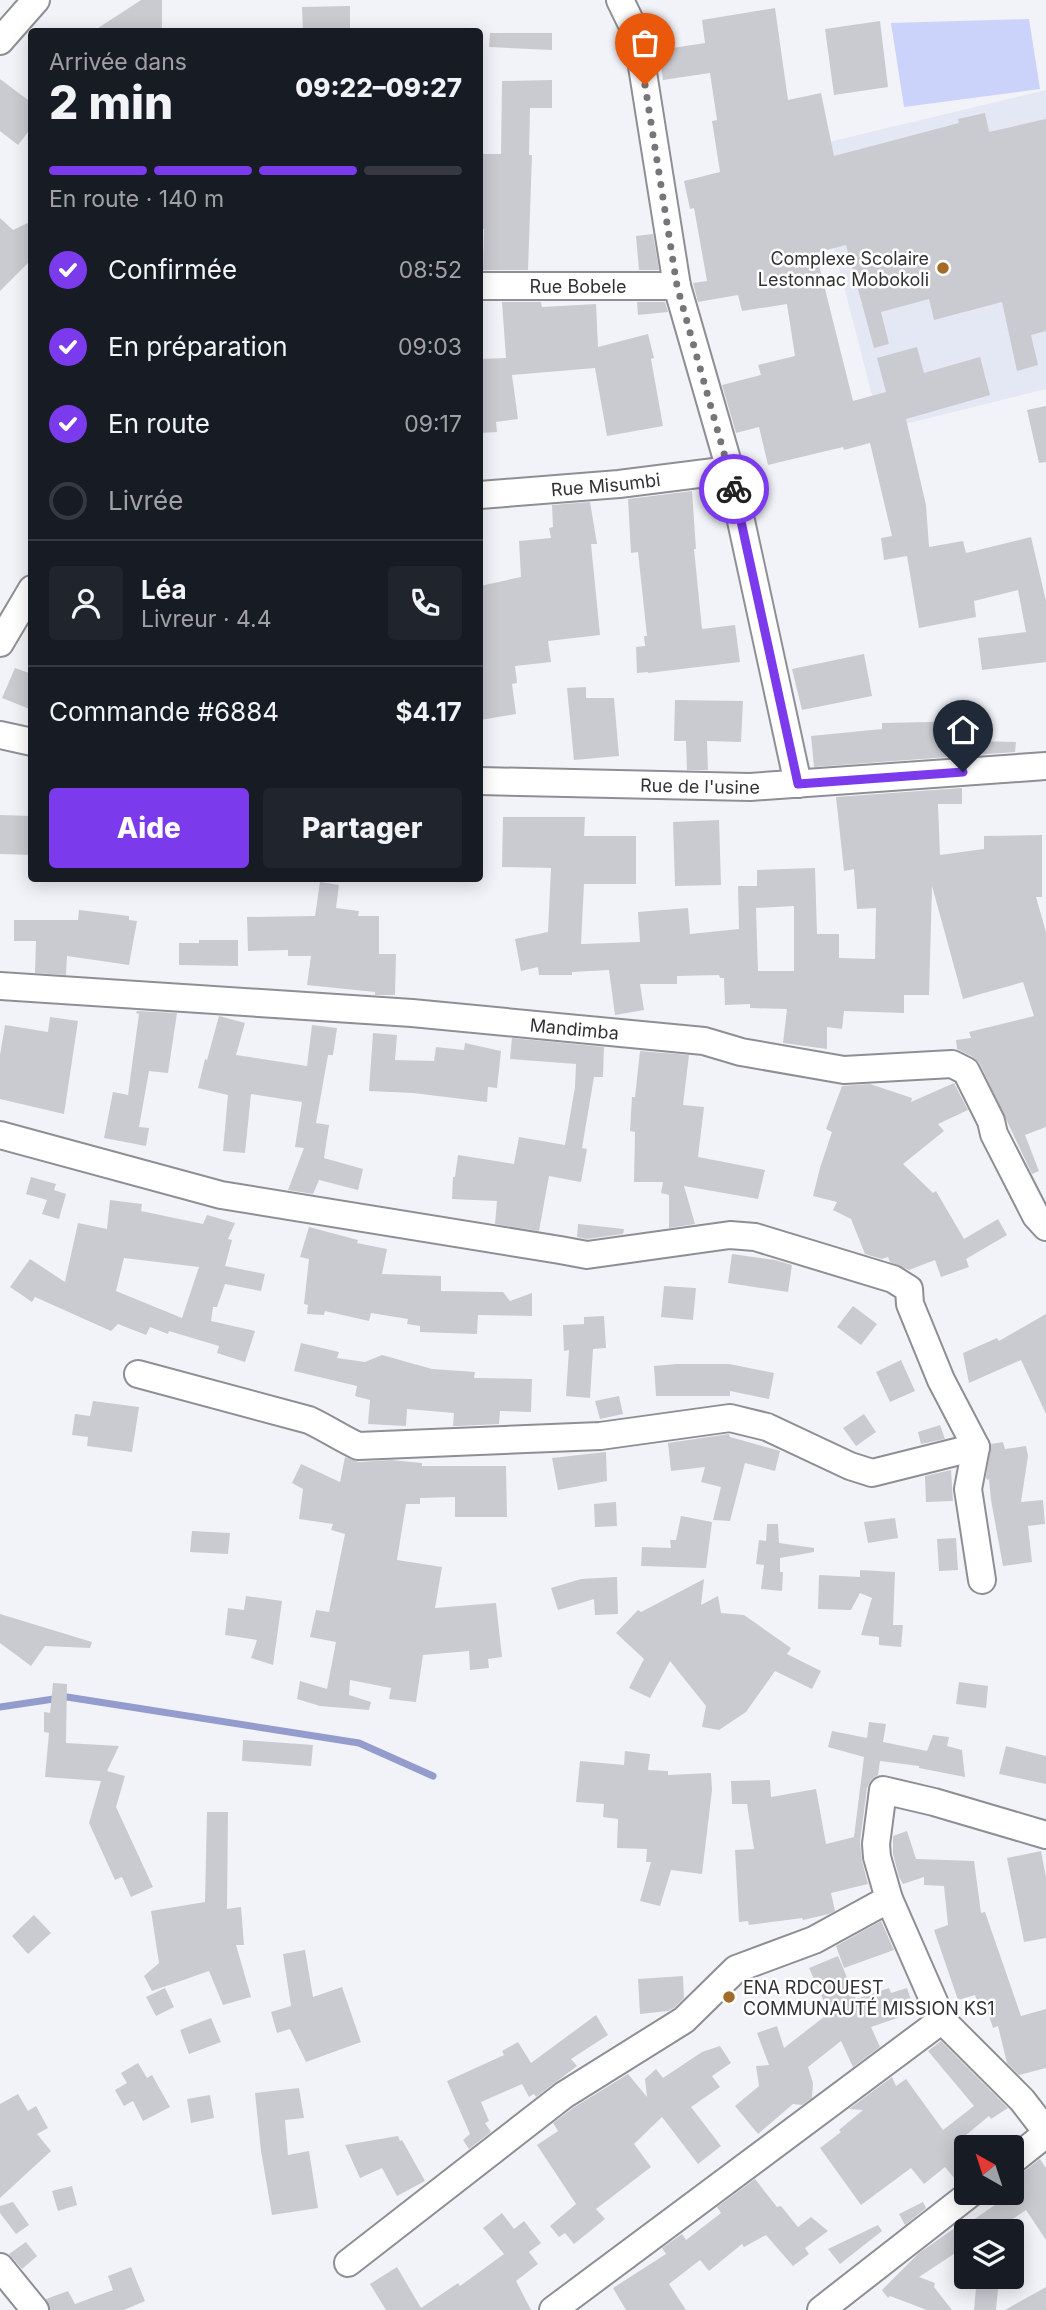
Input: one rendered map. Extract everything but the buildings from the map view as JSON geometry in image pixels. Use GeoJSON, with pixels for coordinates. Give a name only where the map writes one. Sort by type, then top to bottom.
{"type":"FeatureCollection","features":[{"type":"Feature","properties":{"kind":"street"},"geometry":{"type":"LineString","coordinates":[[0,41],[36,0]]}},
{"type":"Feature","properties":{"kind":"street"},"geometry":{"type":"LineString","coordinates":[[620,0],[637,35],[677,286],[730,470],[798,784]]}},
{"type":"Feature","properties":{"kind":"street","name":"Rue Bobele"},"geometry":{"type":"LineString","coordinates":[[483,286],[677,286]]}},
{"type":"Feature","properties":{"kind":"street","name":"Rue Misumbi"},"geometry":{"type":"LineString","coordinates":[[483,495],[618,484],[730,470]]}},
{"type":"Feature","properties":{"kind":"street"},"geometry":{"type":"LineString","coordinates":[[0,643],[28,596]]}},
{"type":"Feature","properties":{"kind":"street"},"geometry":{"type":"LineString","coordinates":[[0,735],[28,741]]}},
{"type":"Feature","properties":{"kind":"street","name":"Rue de l'usine"},"geometry":{"type":"LineString","coordinates":[[483,780],[750,787],[1046,766]]}},
{"type":"Feature","properties":{"kind":"street","name":"Mandimba"},"geometry":{"type":"LineString","coordinates":[[0,986],[412,1013],[704,1041],[741,1052],[844,1070],[952,1064],[966,1071],[991,1121],[994,1134],[1036,1216],[1046,1227]]}},
{"type":"Feature","properties":{"kind":"street"},"geometry":{"type":"LineString","coordinates":[[0,1135],[221,1195],[506,1242],[587,1255],[730,1236],[755,1237],[893,1279],[909,1289],[910,1304],[941,1380],[976,1447],[968,1489],[982,1580]]}},
{"type":"Feature","properties":{"kind":"street"},"geometry":{"type":"LineString","coordinates":[[138,1374],[309,1420],[358,1446],[600,1436],[730,1418],[767,1427],[872,1474],[976,1447]]}},
{"type":"Feature","properties":{"kind":"street"},"geometry":{"type":"LineString","coordinates":[[1024,2151],[1046,2132],[1022,2100],[942,2020],[889,1899],[876,1844],[883,1790],[1046,1835]]}},
{"type":"Feature","properties":{"kind":"street"},"geometry":{"type":"LineString","coordinates":[[348,2263],[564,2095],[684,2020],[736,1969],[814,1940],[889,1899]]}},
{"type":"Feature","properties":{"kind":"street"},"geometry":{"type":"LineString","coordinates":[[553,2310],[942,2020]]}},
{"type":"Feature","properties":{"kind":"street"},"geometry":{"type":"LineString","coordinates":[[821,2310],[956,2205]]}},
{"type":"Feature","properties":{"kind":"street"},"geometry":{"type":"LineString","coordinates":[[0,2267],[35,2310]]}},
{"type":"Feature","properties":{"kind":"shaded area"},"geometry":{"type":"Polygon","coordinates":[[[1029,19],[1040,89],[904,107],[891,23],[1029,19]]]}},
{"type":"Feature","properties":{"kind":"shaded area","name":"Complexe Scolaire Lestonnac Mobokoli"},"geometry":{"type":"Polygon","coordinates":[[[1046,90],[1046,389],[881,430],[808,147],[1046,90]]]}},
{"type":"Feature","properties":{"kind":"waterway"},"geometry":{"type":"LineString","coordinates":[[0,1707],[67,1697],[359,1743],[433,1776]]}},
{"type":"Feature","properties":{"kind":"way so far"},"geometry":{"type":"LineString","coordinates":[[645,85],[677,286],[734,489]]}},
{"type":"Feature","properties":{"kind":"place","name":"Complexe Scolaire Lestonnac Mobokoli"},"geometry":{"type":"Point","coordinates":[943,268]}},
{"type":"Feature","properties":{"kind":"place","name":"ENA RDCOUEST COMMUNAUTÉ MISSION KS1"},"geometry":{"type":"Point","coordinates":[729,1997]}},
{"type":"Feature","properties":{"kind":"route"},"geometry":{"type":"LineString","coordinates":[[734,489],[798,784],[963,772]]}}]}
